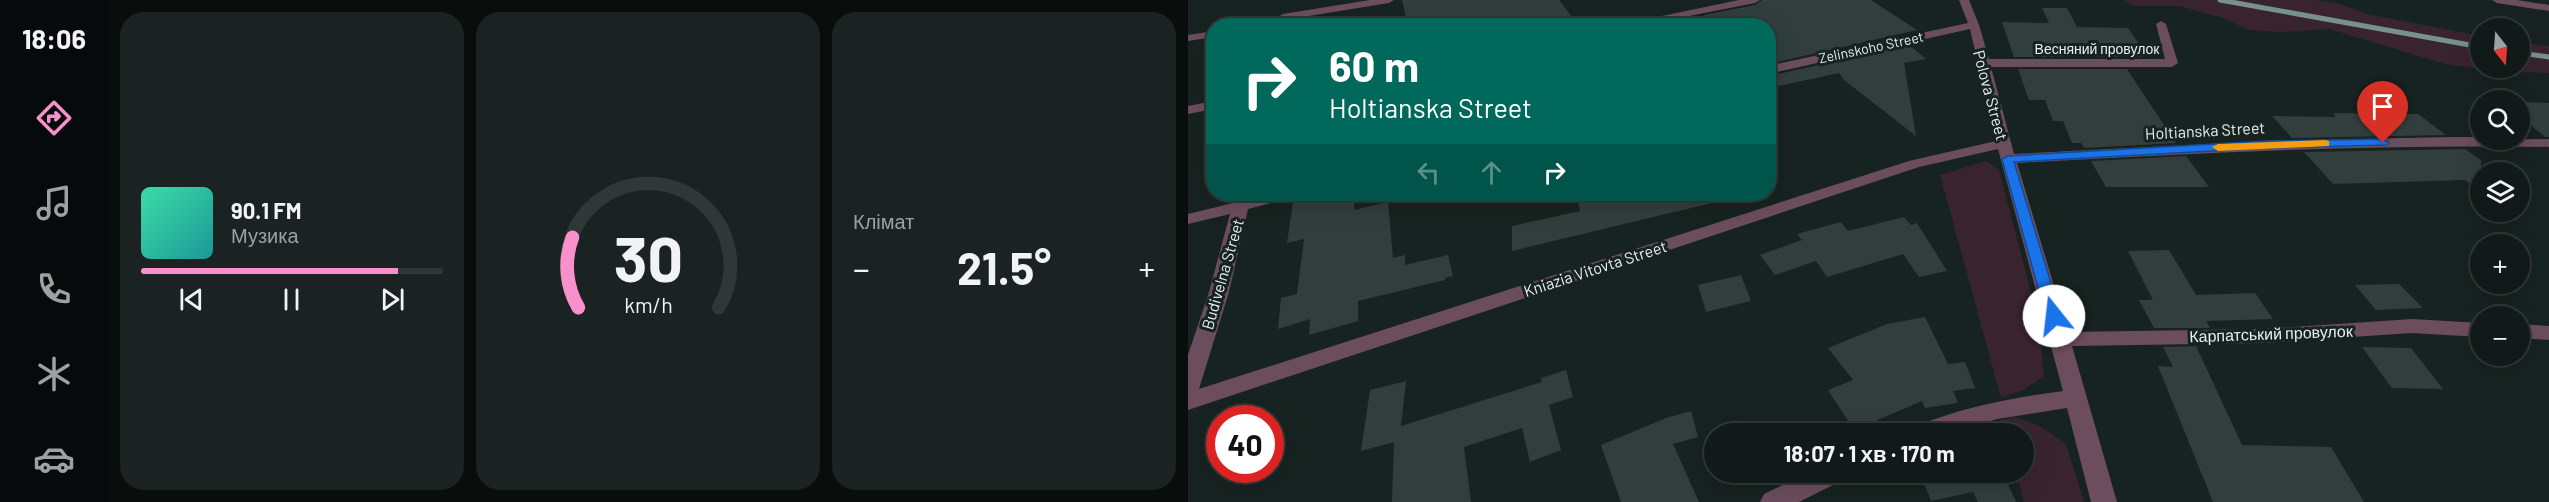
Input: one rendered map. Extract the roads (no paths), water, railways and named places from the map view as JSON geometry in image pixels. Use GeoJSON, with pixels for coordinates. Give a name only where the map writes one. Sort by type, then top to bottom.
{"type":"FeatureCollection","features":[{"type":"Feature","properties":{"kind":"street"},"geometry":{"type":"LineString","coordinates":[[1283,18],[1389,0]]}},
{"type":"Feature","properties":{"kind":"street"},"geometry":{"type":"LineString","coordinates":[[1661,18],[1755,0]]}},
{"type":"Feature","properties":{"kind":"street","name":"Polova Street"},"geometry":{"type":"LineString","coordinates":[[1964,0],[1974,25],[2006,152],[2104,502]]}},
{"type":"Feature","properties":{"kind":"street"},"geometry":{"type":"LineString","coordinates":[[2497,0],[2549,8]]}},
{"type":"Feature","properties":{"kind":"street","name":"Весняний провулок"},"geometry":{"type":"LineString","coordinates":[[1982,63],[2172,63],[2161,24]]}},
{"type":"Feature","properties":{"kind":"street","name":"Zelinskoho Street"},"geometry":{"type":"LineString","coordinates":[[1776,68],[1974,25]]}},
{"type":"Feature","properties":{"kind":"street"},"geometry":{"type":"LineString","coordinates":[[1188,38],[1206,35]]}},
{"type":"Feature","properties":{"kind":"street"},"geometry":{"type":"LineString","coordinates":[[1188,110],[1206,107]]}},
{"type":"Feature","properties":{"kind":"street","name":"Holtianska Street"},"geometry":{"type":"LineString","coordinates":[[2006,152],[2453,141],[2549,143]]}},
{"type":"Feature","properties":{"kind":"street","name":"Kniazia Vitovta Street"},"geometry":{"type":"LineString","coordinates":[[1188,401],[1914,164],[1964,151],[2006,152]]}},
{"type":"Feature","properties":{"kind":"street"},"geometry":{"type":"LineString","coordinates":[[1188,219],[1239,201]]}},
{"type":"Feature","properties":{"kind":"street","name":"Budivelna Street"},"geometry":{"type":"LineString","coordinates":[[1188,388],[1218,292],[1242,201]]}},
{"type":"Feature","properties":{"kind":"street","name":"Карпатський провулок"},"geometry":{"type":"LineString","coordinates":[[2060,339],[2263,336],[2412,326],[2470,329]]}},
{"type":"Feature","properties":{"kind":"street"},"geometry":{"type":"LineString","coordinates":[[2530,332],[2549,333]]}},
{"type":"Feature","properties":{"kind":"street"},"geometry":{"type":"LineString","coordinates":[[1948,423],[2000,407],[2075,398]]}},
{"type":"Feature","properties":{"kind":"street"},"geometry":{"type":"LineString","coordinates":[[1773,502],[1813,483]]}},
{"type":"Feature","properties":{"kind":"waterway"},"geometry":{"type":"LineString","coordinates":[[2220,0],[2470,45]]}},
{"type":"Feature","properties":{"kind":"waterway"},"geometry":{"type":"LineString","coordinates":[[2530,54],[2549,57]]}}]}
